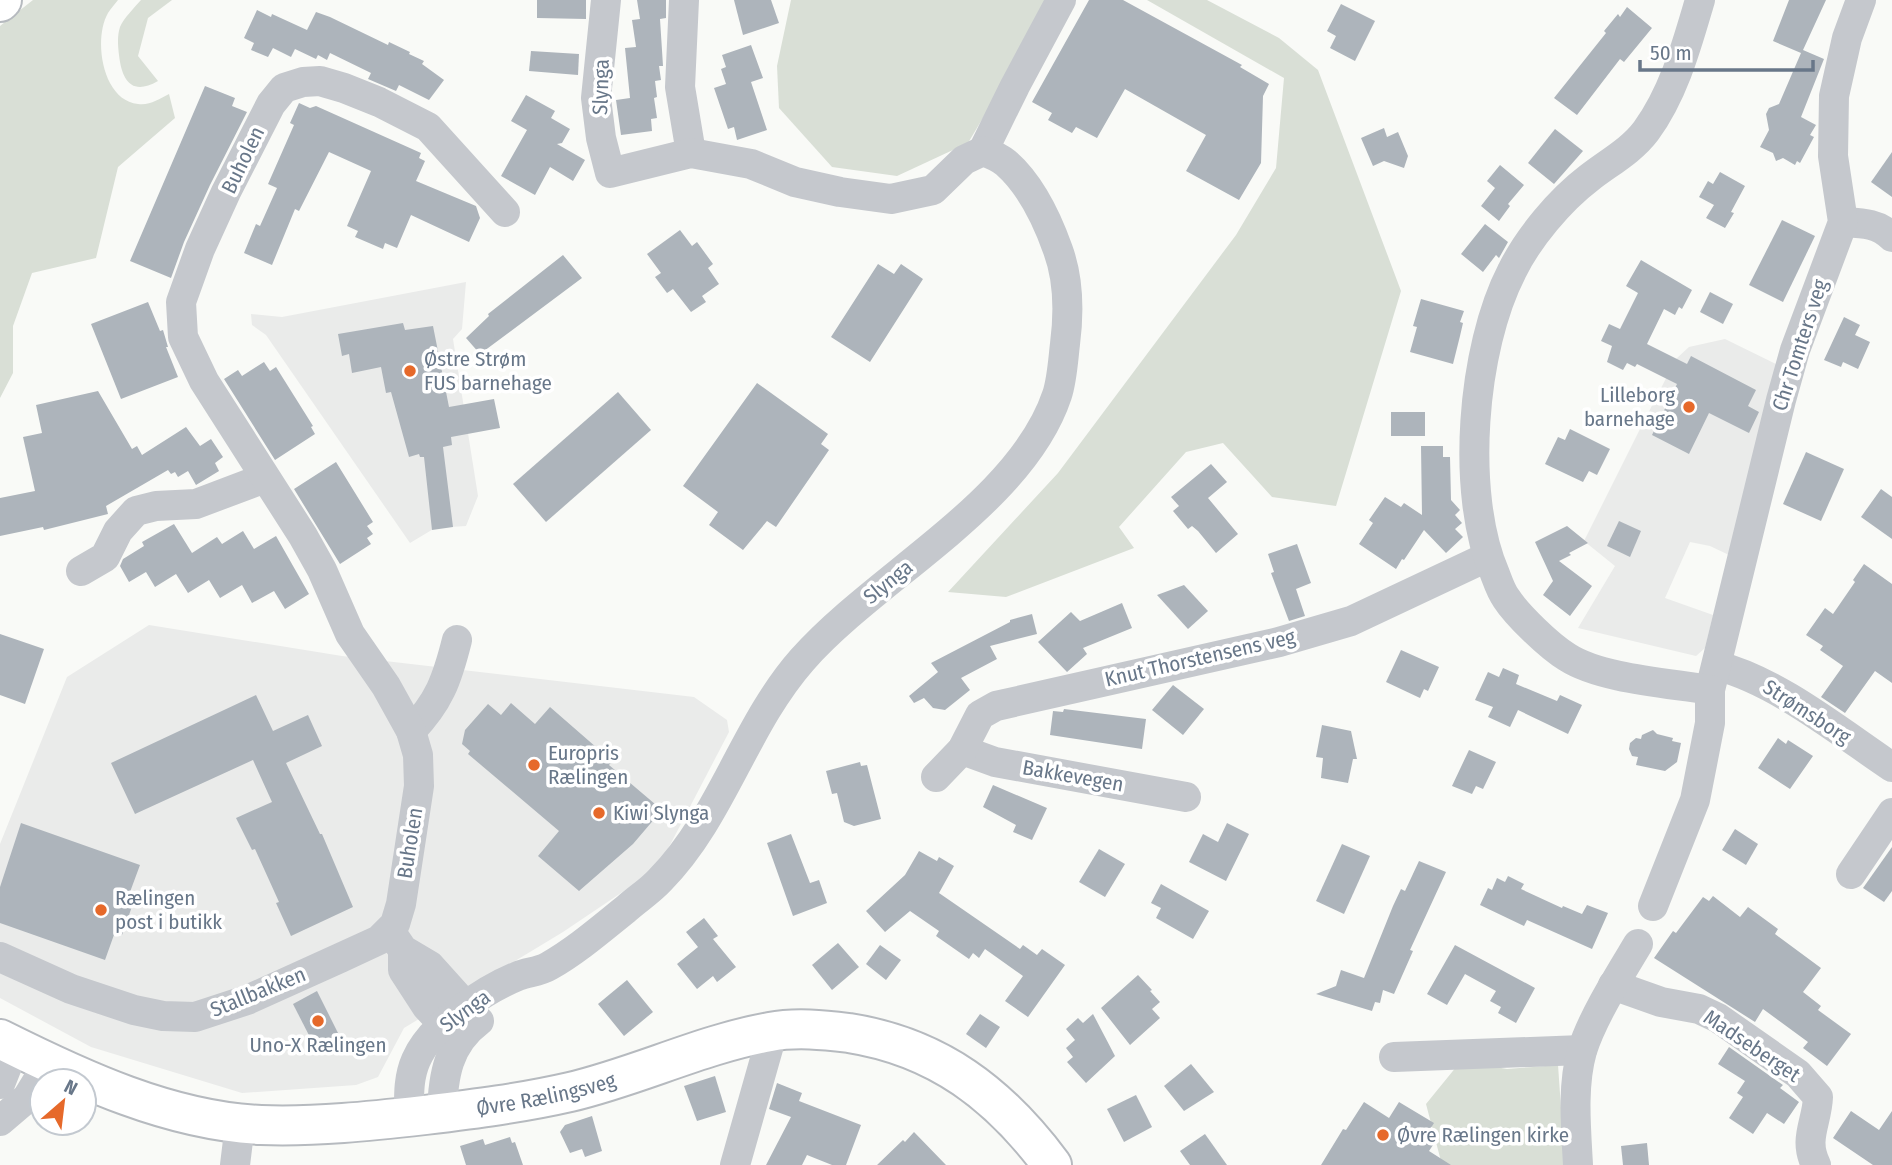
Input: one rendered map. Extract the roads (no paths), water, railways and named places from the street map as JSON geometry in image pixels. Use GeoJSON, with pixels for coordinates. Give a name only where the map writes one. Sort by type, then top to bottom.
{"type":"FeatureCollection","features":[{"type":"Feature","properties":{"kind":"main road","name":"Øvre Rælingsveg"},"geometry":{"type":"LineString","coordinates":[[21,1049],[149,1103],[206,1119],[240,1124],[298,1125],[508,1104],[573,1091],[725,1043],[773,1031],[813,1030],[861,1035],[897,1044],[928,1056],[971,1081],[1021,1126],[1052,1165]]}},
{"type":"Feature","properties":{"kind":"street","name":"Slynga"},"geometry":{"type":"LineString","coordinates":[[426,1114],[410,1089],[415,1061],[429,1038],[459,1020],[529,990],[540,971],[585,942],[658,883],[707,819],[773,697],[800,662],[832,628],[953,528],[1021,461],[1042,428],[1058,394],[1069,317],[1064,265],[1049,225],[1027,188],[1005,162],[983,151],[964,160],[933,190],[891,199],[795,182],[751,164],[691,153],[610,173],[601,138],[596,98],[606,0]]}},
{"type":"Feature","properties":{"kind":"street"},"geometry":{"type":"LineString","coordinates":[[684,0],[680,87],[691,153]]}},
{"type":"Feature","properties":{"kind":"street"},"geometry":{"type":"LineString","coordinates":[[983,151],[1061,0]]}},
{"type":"Feature","properties":{"kind":"street","name":"Strømsborg"},"geometry":{"type":"LineString","coordinates":[[1700,0],[1683,58],[1646,131],[1628,150],[1586,179],[1548,217],[1512,270],[1491,320],[1476,406],[1474,480],[1487,557],[1504,597],[1567,657],[1604,672],[1714,678],[1740,671],[1770,686],[1892,767]]}},
{"type":"Feature","properties":{"kind":"street","name":"Chr Tomters veg"},"geometry":{"type":"LineString","coordinates":[[1653,906],[1695,800],[1710,723],[1714,678],[1781,400],[1795,350],[1843,222],[1833,156],[1835,96],[1847,38],[1861,0]]}},
{"type":"Feature","properties":{"kind":"street","name":"Buholen"},"geometry":{"type":"LineString","coordinates":[[396,941],[395,924],[401,904],[419,786],[418,755],[411,731],[386,686],[350,634],[322,570],[303,536],[204,380],[183,337],[181,302],[200,249],[271,104],[284,88],[303,82],[320,81],[379,102],[428,127],[505,212]]}},
{"type":"Feature","properties":{"kind":"street"},"geometry":{"type":"LineString","coordinates":[[1843,222],[1866,223],[1883,228],[1892,237]]}},
{"type":"Feature","properties":{"kind":"street"},"geometry":{"type":"LineString","coordinates":[[81,571],[105,557],[118,531],[136,511],[156,506],[196,504],[265,478]]}},
{"type":"Feature","properties":{"kind":"street","name":"Knut Thorstensens veg"},"geometry":{"type":"LineString","coordinates":[[936,777],[962,750],[980,715],[996,706],[1279,642],[1351,621],[1487,557]]}},
{"type":"Feature","properties":{"kind":"street"},"geometry":{"type":"LineString","coordinates":[[411,731],[430,712],[440,694],[457,640]]}},
{"type":"Feature","properties":{"kind":"street","name":"Bakkevegen"},"geometry":{"type":"LineString","coordinates":[[962,750],[995,762],[1186,797]]}},
{"type":"Feature","properties":{"kind":"street"},"geometry":{"type":"LineString","coordinates":[[1851,874],[1892,813]]}},
{"type":"Feature","properties":{"kind":"street","name":"Stallbakken"},"geometry":{"type":"LineString","coordinates":[[0,957],[71,989],[134,1010],[163,1016],[195,1017],[247,1000],[379,940],[396,941]]}},
{"type":"Feature","properties":{"kind":"street"},"geometry":{"type":"LineString","coordinates":[[396,941],[403,971],[417,994],[459,1020]]}},
{"type":"Feature","properties":{"kind":"street"},"geometry":{"type":"LineString","coordinates":[[1578,1165],[1577,1087],[1582,1050],[1613,985],[1637,944]]}},
{"type":"Feature","properties":{"kind":"street","name":"Madseberget"},"geometry":{"type":"LineString","coordinates":[[1613,985],[1661,1002],[1699,1009],[1718,1018],[1798,1074],[1818,1097],[1818,1109],[1810,1137],[1810,1150],[1816,1165]]}},
{"type":"Feature","properties":{"kind":"street"},"geometry":{"type":"LineString","coordinates":[[734,1165],[773,1031]]}},
{"type":"Feature","properties":{"kind":"street"},"geometry":{"type":"LineString","coordinates":[[0,1084],[21,1049]]}},
{"type":"Feature","properties":{"kind":"street"},"geometry":{"type":"LineString","coordinates":[[0,1121],[27,1098],[21,1049]]}},
{"type":"Feature","properties":{"kind":"street"},"geometry":{"type":"LineString","coordinates":[[1394,1058],[1582,1050]]}},
{"type":"Feature","properties":{"kind":"street"},"geometry":{"type":"LineString","coordinates":[[235,1165],[240,1124]]}},
{"type":"Feature","properties":{"kind":"place","name":"Østre Strøm FUS barnehage"},"geometry":{"type":"Point","coordinates":[410,371]}},
{"type":"Feature","properties":{"kind":"place","name":"Lilleborg barnehage"},"geometry":{"type":"Point","coordinates":[1689,407]}},
{"type":"Feature","properties":{"kind":"place","name":"Europris Rælingen"},"geometry":{"type":"Point","coordinates":[534,765]}},
{"type":"Feature","properties":{"kind":"place","name":"Kiwi Slynga"},"geometry":{"type":"Point","coordinates":[599,813]}},
{"type":"Feature","properties":{"kind":"place","name":"Rælingen post i butikk"},"geometry":{"type":"Point","coordinates":[101,910]}},
{"type":"Feature","properties":{"kind":"place","name":"Uno-X Rælingen"},"geometry":{"type":"Point","coordinates":[318,1021]}},
{"type":"Feature","properties":{"kind":"place","name":"Øvre Rælingen kirke"},"geometry":{"type":"Point","coordinates":[1383,1135]}}]}
